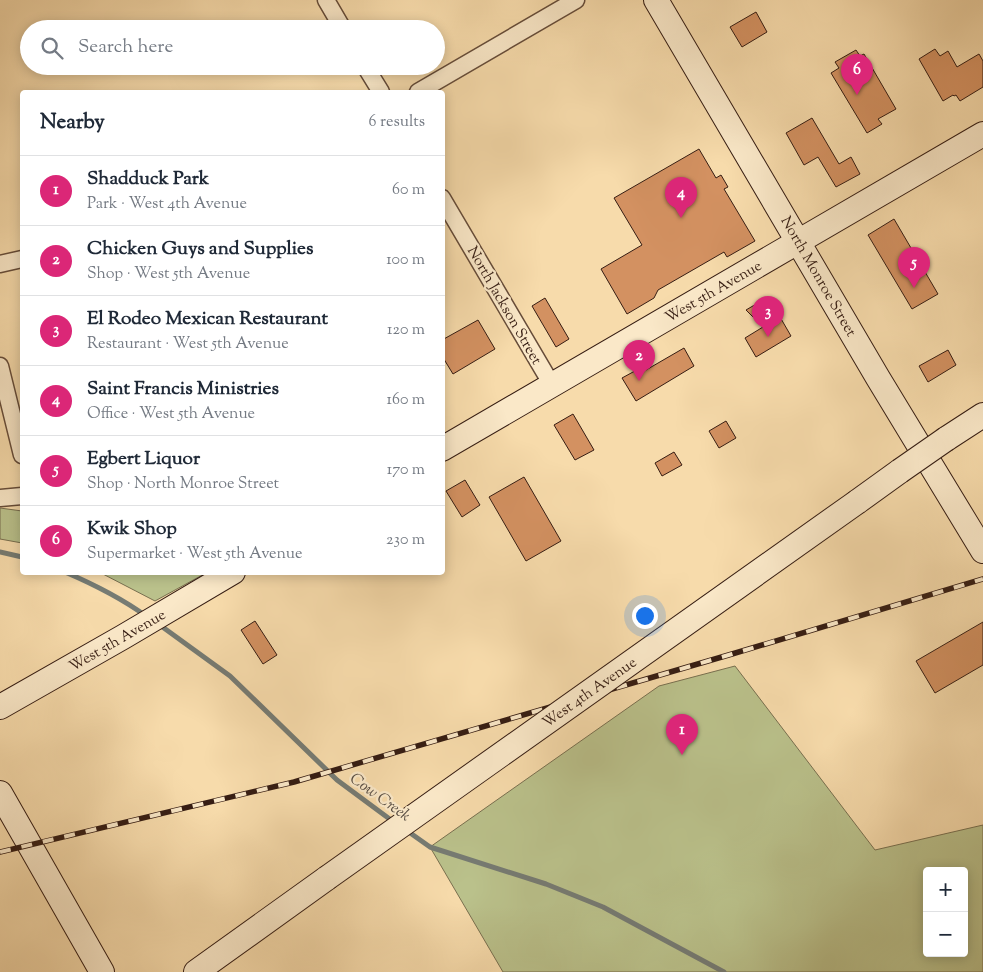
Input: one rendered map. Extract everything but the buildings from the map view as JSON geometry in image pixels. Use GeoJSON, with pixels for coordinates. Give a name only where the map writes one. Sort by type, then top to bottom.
{"type":"FeatureCollection","features":[{"type":"Feature","properties":{"kind":"street"},"geometry":{"type":"LineString","coordinates":[[326,0],[338,20]]}},
{"type":"Feature","properties":{"kind":"street"},"geometry":{"type":"LineString","coordinates":[[421,90],[576,0]]}},
{"type":"Feature","properties":{"kind":"street","name":"North Monroe Street"},"geometry":{"type":"LineString","coordinates":[[656,0],[798,241],[981,544]]}},
{"type":"Feature","properties":{"kind":"street"},"geometry":{"type":"LineString","coordinates":[[370,75],[379,90]]}},
{"type":"Feature","properties":{"kind":"street","name":"West 5th Avenue"},"geometry":{"type":"LineString","coordinates":[[445,447],[983,134]]}},
{"type":"Feature","properties":{"kind":"street","name":"North Jackson Street"},"geometry":{"type":"LineString","coordinates":[[445,203],[552,385]]}},
{"type":"Feature","properties":{"kind":"street"},"geometry":{"type":"LineString","coordinates":[[0,264],[20,259]]}},
{"type":"Feature","properties":{"kind":"street"},"geometry":{"type":"LineString","coordinates":[[0,366],[20,447]]}},
{"type":"Feature","properties":{"kind":"street","name":"West 4th Avenue"},"geometry":{"type":"LineString","coordinates":[[196,972],[900,471],[983,415]]}},
{"type":"Feature","properties":{"kind":"street"},"geometry":{"type":"LineString","coordinates":[[0,498],[20,496]]}},
{"type":"Feature","properties":{"kind":"street","name":"West 5th Avenue"},"geometry":{"type":"LineString","coordinates":[[0,707],[123,638],[228,575]]}},
{"type":"Feature","properties":{"kind":"street"},"geometry":{"type":"LineString","coordinates":[[0,793],[102,972]]}},
{"type":"Feature","properties":{"kind":"green space"},"geometry":{"type":"Polygon","coordinates":[[[0,508],[20,511],[20,543],[0,539],[0,508]]]}},
{"type":"Feature","properties":{"kind":"green space"},"geometry":{"type":"Polygon","coordinates":[[[105,575],[202,575],[155,601],[105,575]]]}},
{"type":"Feature","properties":{"kind":"green space"},"geometry":{"type":"Polygon","coordinates":[[[735,666],[875,850],[983,825],[983,972],[503,972],[430,847],[659,686],[735,666]]]}},
{"type":"Feature","properties":{"kind":"waterway","name":"Cow Creek"},"geometry":{"type":"LineString","coordinates":[[0,552],[20,557]]}},
{"type":"Feature","properties":{"kind":"waterway","name":"Cow Creek"},"geometry":{"type":"LineString","coordinates":[[72,575],[127,603],[146,616]]}},
{"type":"Feature","properties":{"kind":"waterway","name":"Cow Creek"},"geometry":{"type":"LineString","coordinates":[[157,623],[230,676],[337,780],[395,823]]}},
{"type":"Feature","properties":{"kind":"waterway","name":"Cow Creek"},"geometry":{"type":"LineString","coordinates":[[406,830],[430,847],[546,884],[603,907],[724,972]]}},
{"type":"Feature","properties":{"kind":"railway"},"geometry":{"type":"LineString","coordinates":[[0,852],[294,782],[983,579]]}},
{"type":"Feature","properties":{"kind":"place","name":"Kwik Shop"},"geometry":{"type":"Point","coordinates":[857,95]}},
{"type":"Feature","properties":{"kind":"place","name":"Saint Francis Ministries"},"geometry":{"type":"Point","coordinates":[681,218]}},
{"type":"Feature","properties":{"kind":"place","name":"Egbert Liquor"},"geometry":{"type":"Point","coordinates":[914,288]}},
{"type":"Feature","properties":{"kind":"place","name":"El Rodeo Mexican Restaurant"},"geometry":{"type":"Point","coordinates":[768,337]}},
{"type":"Feature","properties":{"kind":"place","name":"Chicken Guys and Supplies"},"geometry":{"type":"Point","coordinates":[639,381]}},
{"type":"Feature","properties":{"kind":"place","name":"Shadduck Park"},"geometry":{"type":"Point","coordinates":[682,755]}}]}
